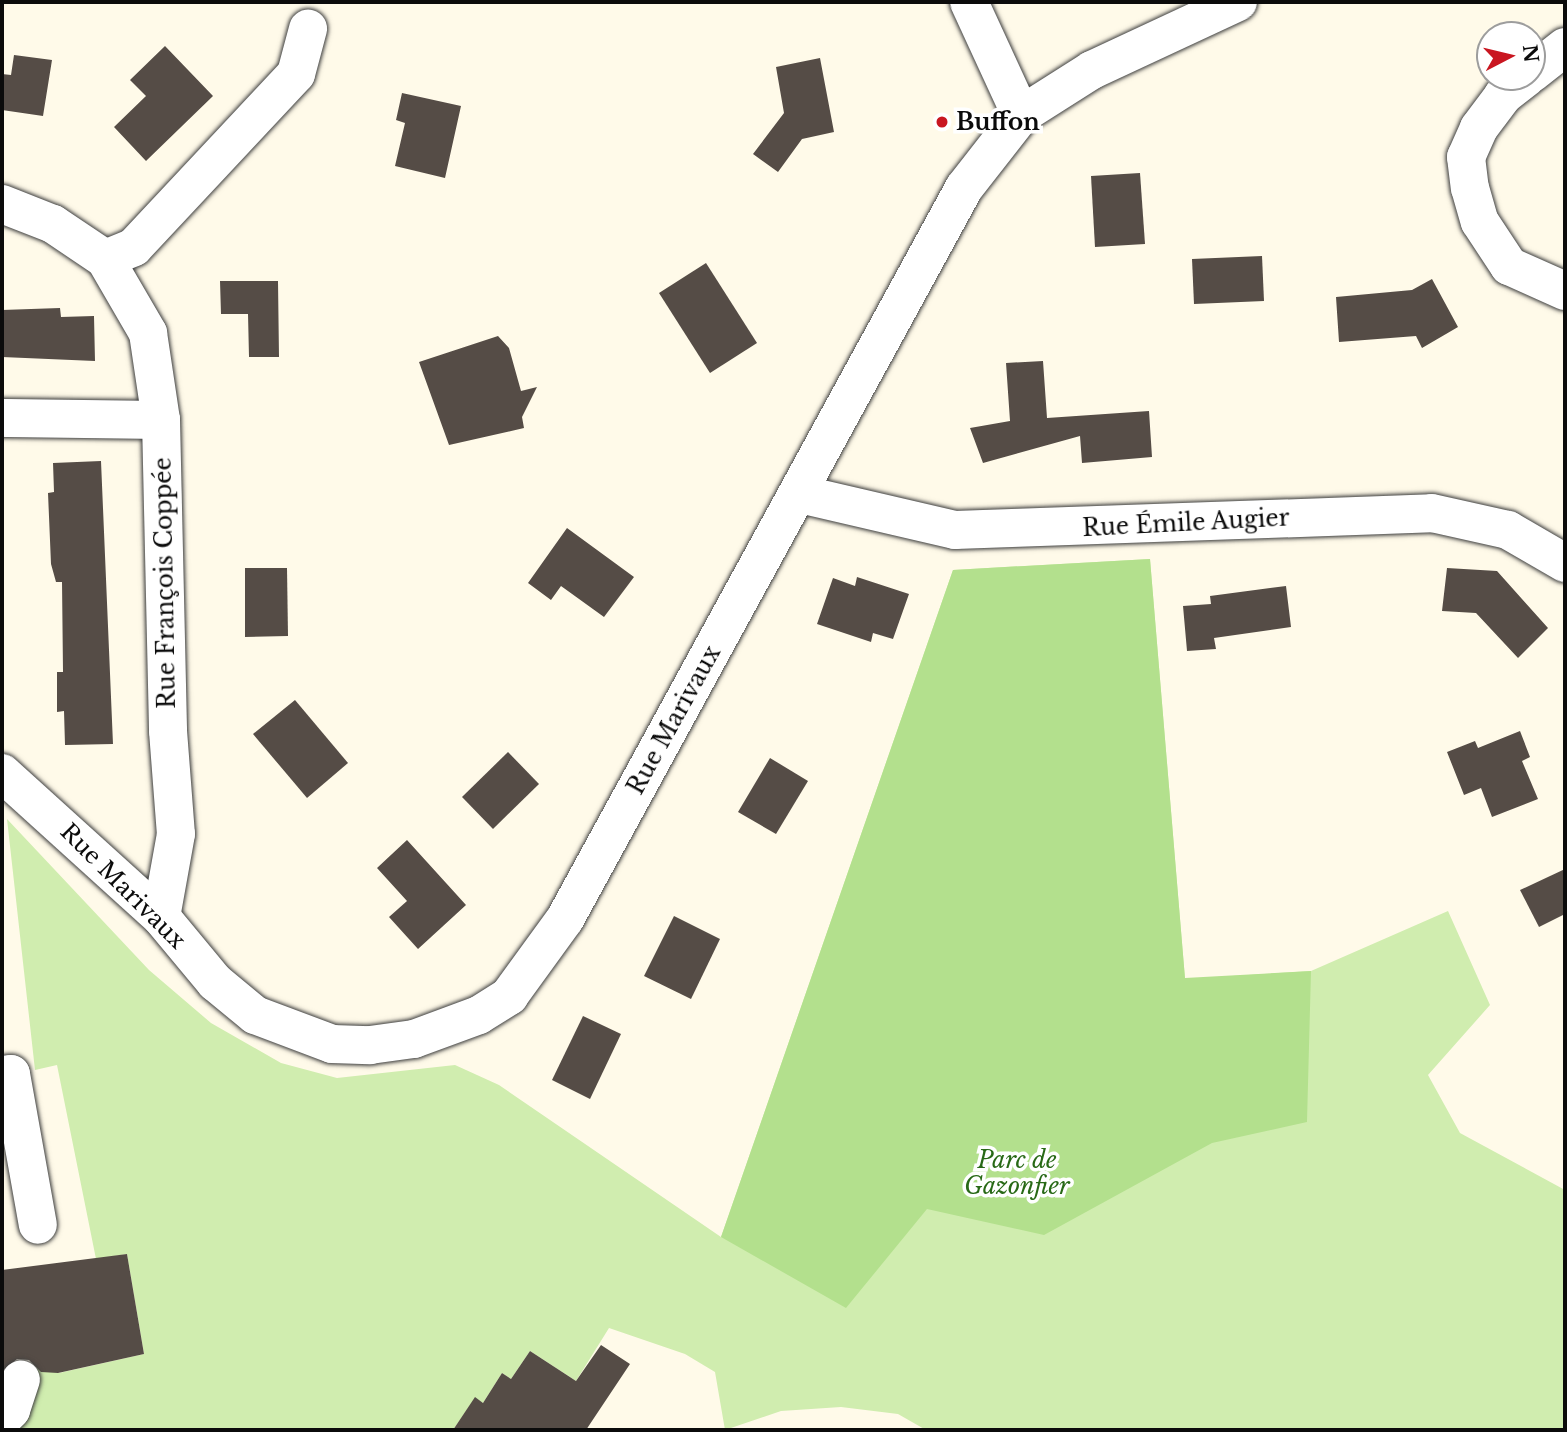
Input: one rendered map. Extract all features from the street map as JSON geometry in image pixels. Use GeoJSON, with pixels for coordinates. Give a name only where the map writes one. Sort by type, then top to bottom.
{"type":"FeatureCollection","features":[{"type":"Feature","properties":{"kind":"street"},"geometry":{"type":"LineString","coordinates":[[969,2],[1021,116]]}},
{"type":"Feature","properties":{"kind":"street","name":"Rue Marivaux"},"geometry":{"type":"LineString","coordinates":[[2,773],[161,917],[215,982],[255,1015],[332,1044],[414,1040],[479,1015],[509,996],[565,919],[800,494],[964,188],[1021,116],[1092,70],[1238,2]]}},
{"type":"Feature","properties":{"kind":"street"},"geometry":{"type":"LineString","coordinates":[[105,260],[134,247],[296,74],[308,29]]}},
{"type":"Feature","properties":{"kind":"street"},"geometry":{"type":"LineString","coordinates":[[1546,62],[1565,47]]}},
{"type":"Feature","properties":{"kind":"street"},"geometry":{"type":"LineString","coordinates":[[1509,91],[1479,128],[1466,157],[1470,188],[1480,222],[1509,266],[1565,291]]}},
{"type":"Feature","properties":{"kind":"street","name":"Rue François Coppée"},"geometry":{"type":"LineString","coordinates":[[2,204],[53,224],[105,260],[148,333],[161,420],[168,730],[176,834],[161,917]]}},
{"type":"Feature","properties":{"kind":"street"},"geometry":{"type":"LineString","coordinates":[[2,418],[161,420]]}},
{"type":"Feature","properties":{"kind":"street","name":"Rue Émile Augier"},"geometry":{"type":"LineString","coordinates":[[800,494],[955,530],[1432,513],[1508,530],[1565,563]]}},
{"type":"Feature","properties":{"kind":"street"},"geometry":{"type":"LineString","coordinates":[[2,1075],[11,1074],[38,1225]]}},
{"type":"Feature","properties":{"kind":"street"},"geometry":{"type":"LineString","coordinates":[[2,1419],[11,1410],[21,1380]]}},
{"type":"Feature","properties":{"kind":"green space","name":"Parc de Gazonfier"},"geometry":{"type":"Polygon","coordinates":[[[1150,559],[1185,979],[1311,971],[1448,911],[1490,1005],[1428,1075],[1460,1133],[1565,1190],[1565,1430],[926,1430],[898,1414],[841,1407],[781,1411],[725,1430],[715,1372],[685,1354],[609,1328],[576,1381],[530,1351],[511,1379],[502,1373],[483,1403],[475,1398],[453,1430],[2,1430],[2,1368],[5,1374],[38,1368],[59,1373],[144,1354],[127,1254],[96,1259],[57,1065],[35,1070],[7,819],[149,970],[211,1023],[281,1063],[337,1078],[455,1065],[499,1085],[721,1237],[953,570],[1150,559]]]}},
{"type":"Feature","properties":{"kind":"green space"},"geometry":{"type":"Polygon","coordinates":[[[1150,559],[1185,978],[1311,971],[1307,1122],[1212,1143],[1044,1235],[927,1209],[846,1308],[721,1237],[953,570],[1150,559]]]}},
{"type":"Feature","properties":{"kind":"building"},"geometry":{"type":"Polygon","coordinates":[[[165,46],[213,96],[146,161],[114,127],[146,96],[130,80],[165,46]]]}},
{"type":"Feature","properties":{"kind":"building"},"geometry":{"type":"Polygon","coordinates":[[[14,55],[52,60],[43,116],[2,110],[2,74],[11,75],[14,55]]]}},
{"type":"Feature","properties":{"kind":"building"},"geometry":{"type":"Polygon","coordinates":[[[820,58],[834,132],[802,139],[778,172],[753,154],[784,113],[776,67],[820,58]]]}},
{"type":"Feature","properties":{"kind":"building"},"geometry":{"type":"Polygon","coordinates":[[[402,93],[461,106],[445,178],[395,166],[405,123],[396,120],[402,93]]]}},
{"type":"Feature","properties":{"kind":"building"},"geometry":{"type":"Polygon","coordinates":[[[1140,173],[1145,244],[1095,247],[1091,176],[1140,173]]]}},
{"type":"Feature","properties":{"kind":"building"},"geometry":{"type":"Polygon","coordinates":[[[1262,256],[1264,301],[1194,304],[1192,259],[1262,256]]]}},
{"type":"Feature","properties":{"kind":"building"},"geometry":{"type":"Polygon","coordinates":[[[706,263],[757,343],[710,373],[659,293],[706,263]]]}},
{"type":"Feature","properties":{"kind":"building"},"geometry":{"type":"Polygon","coordinates":[[[1432,279],[1458,327],[1422,348],[1416,336],[1339,342],[1336,297],[1412,290],[1432,279]]]}},
{"type":"Feature","properties":{"kind":"building"},"geometry":{"type":"Polygon","coordinates":[[[220,281],[278,281],[279,357],[249,357],[248,314],[221,314],[220,281]]]}},
{"type":"Feature","properties":{"kind":"building"},"geometry":{"type":"Polygon","coordinates":[[[60,308],[61,317],[94,316],[95,361],[2,357],[2,310],[60,308]]]}},
{"type":"Feature","properties":{"kind":"building"},"geometry":{"type":"Polygon","coordinates":[[[498,336],[509,348],[521,391],[537,387],[522,417],[524,428],[449,445],[419,362],[498,336]]]}},
{"type":"Feature","properties":{"kind":"building"},"geometry":{"type":"Polygon","coordinates":[[[1043,361],[1047,418],[1149,411],[1152,457],[1082,463],[1080,436],[983,463],[970,428],[1010,421],[1006,363],[1043,361]]]}},
{"type":"Feature","properties":{"kind":"building"},"geometry":{"type":"Polygon","coordinates":[[[101,461],[113,744],[65,745],[64,711],[57,712],[57,672],[63,672],[62,582],[56,582],[51,564],[48,493],[54,492],[53,463],[101,461]]]}},
{"type":"Feature","properties":{"kind":"building"},"geometry":{"type":"Polygon","coordinates":[[[567,528],[634,577],[604,617],[561,586],[551,600],[528,583],[567,528]]]}},
{"type":"Feature","properties":{"kind":"building"},"geometry":{"type":"Polygon","coordinates":[[[245,568],[287,568],[288,636],[245,637],[245,568]]]}},
{"type":"Feature","properties":{"kind":"building"},"geometry":{"type":"Polygon","coordinates":[[[1447,568],[1497,571],[1548,628],[1518,658],[1476,613],[1442,611],[1447,568]]]}},
{"type":"Feature","properties":{"kind":"building"},"geometry":{"type":"Polygon","coordinates":[[[857,577],[909,594],[893,639],[873,633],[871,642],[817,624],[833,578],[855,586],[857,577]]]}},
{"type":"Feature","properties":{"kind":"building"},"geometry":{"type":"Polygon","coordinates":[[[1286,586],[1291,627],[1214,638],[1216,649],[1187,651],[1183,606],[1211,604],[1210,596],[1286,586]]]}},
{"type":"Feature","properties":{"kind":"building"},"geometry":{"type":"Polygon","coordinates":[[[295,700],[348,763],[307,798],[253,734],[295,700]]]}},
{"type":"Feature","properties":{"kind":"building"},"geometry":{"type":"Polygon","coordinates":[[[1520,731],[1530,757],[1522,761],[1538,799],[1492,817],[1481,788],[1464,795],[1447,752],[1475,741],[1478,748],[1520,731]]]}},
{"type":"Feature","properties":{"kind":"building"},"geometry":{"type":"Polygon","coordinates":[[[508,752],[539,784],[493,829],[462,797],[508,752]]]}},
{"type":"Feature","properties":{"kind":"building"},"geometry":{"type":"Polygon","coordinates":[[[770,758],[808,781],[776,834],[738,812],[770,758]]]}},
{"type":"Feature","properties":{"kind":"building"},"geometry":{"type":"Polygon","coordinates":[[[407,840],[466,905],[418,949],[389,917],[407,901],[377,868],[407,840]]]}},
{"type":"Feature","properties":{"kind":"building"},"geometry":{"type":"Polygon","coordinates":[[[1565,869],[1565,914],[1539,927],[1520,890],[1565,869]]]}},
{"type":"Feature","properties":{"kind":"building"},"geometry":{"type":"Polygon","coordinates":[[[674,916],[720,939],[691,999],[644,976],[674,916]]]}},
{"type":"Feature","properties":{"kind":"building"},"geometry":{"type":"Polygon","coordinates":[[[583,1016],[621,1034],[590,1099],[552,1080],[583,1016]]]}},
{"type":"Feature","properties":{"kind":"building"},"geometry":{"type":"Polygon","coordinates":[[[127,1254],[144,1354],[58,1373],[41,1372],[29,1360],[17,1359],[2,1371],[2,1270],[127,1254]]]}},
{"type":"Feature","properties":{"kind":"building"},"geometry":{"type":"Polygon","coordinates":[[[601,1345],[630,1364],[586,1430],[453,1430],[475,1397],[483,1403],[502,1373],[511,1379],[530,1351],[576,1381],[601,1345]]]}},
{"type":"Feature","properties":{"kind":"place","name":"Buffon"},"geometry":{"type":"Point","coordinates":[942,122]}}]}
